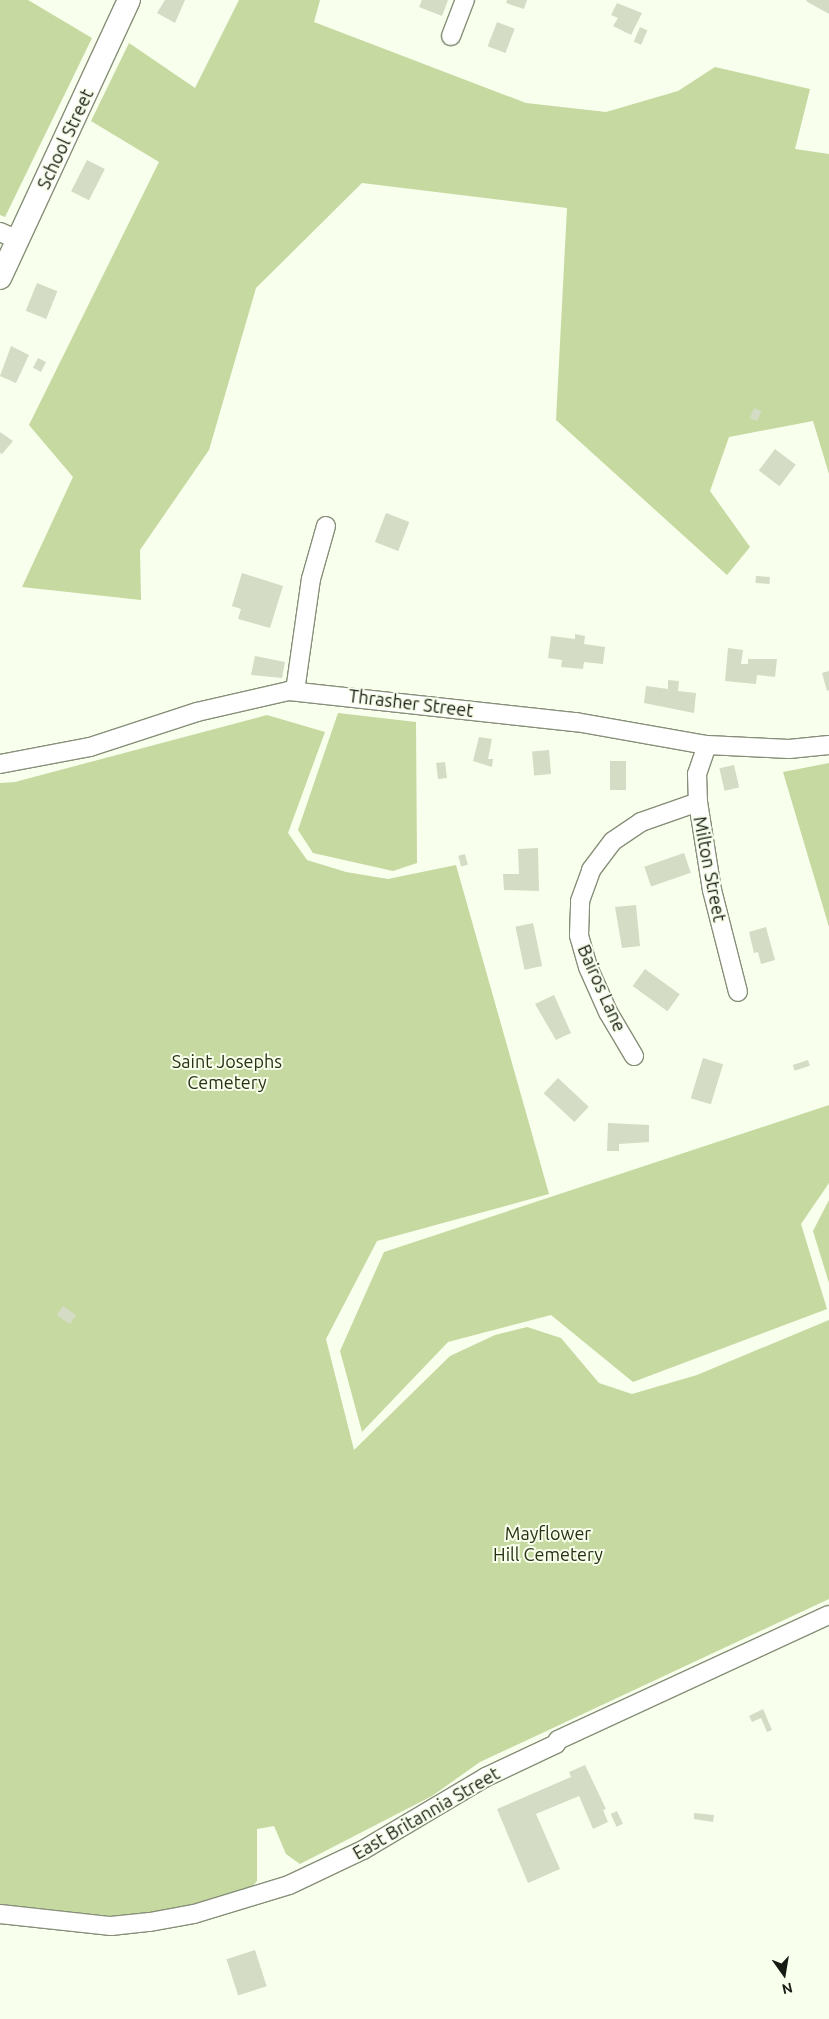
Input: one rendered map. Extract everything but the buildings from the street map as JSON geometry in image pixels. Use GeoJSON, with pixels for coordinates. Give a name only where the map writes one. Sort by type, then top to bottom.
{"type":"FeatureCollection","features":[{"type":"Feature","properties":{"kind":"street","name":"School Street"},"geometry":{"type":"LineString","coordinates":[[0,278],[9,236],[129,0]]}},
{"type":"Feature","properties":{"kind":"street"},"geometry":{"type":"LineString","coordinates":[[451,36],[465,0]]}},
{"type":"Feature","properties":{"kind":"street"},"geometry":{"type":"LineString","coordinates":[[295,691],[310,579],[326,526]]}},
{"type":"Feature","properties":{"kind":"street","name":"Thrasher Street"},"geometry":{"type":"LineString","coordinates":[[0,764],[90,747],[198,712],[295,691],[576,722],[707,745],[789,749],[829,745]]}},
{"type":"Feature","properties":{"kind":"street","name":"Milton Street"},"geometry":{"type":"LineString","coordinates":[[707,745],[696,774],[698,802],[712,890],[738,992]]}},
{"type":"Feature","properties":{"kind":"street","name":"Bairos Lane"},"geometry":{"type":"LineString","coordinates":[[634,1056],[608,1012],[588,967],[579,935],[580,901],[590,870],[613,841],[641,822],[698,802]]}},
{"type":"Feature","properties":{"kind":"street","name":"East Britannia Street"},"geometry":{"type":"LineString","coordinates":[[0,1914],[111,1926],[150,1922],[194,1914],[290,1885],[370,1847],[486,1777],[556,1744],[558,1740],[829,1615]]}},
{"type":"Feature","properties":{"kind":"green space"},"geometry":{"type":"Polygon","coordinates":[[[0,0],[28,0],[92,38],[5,217],[0,215],[0,0]]]}},
{"type":"Feature","properties":{"kind":"green space"},"geometry":{"type":"Polygon","coordinates":[[[239,0],[320,0],[314,22],[526,103],[606,112],[678,91],[715,67],[810,89],[795,149],[829,154],[829,474],[813,421],[729,437],[710,491],[750,547],[727,575],[556,420],[567,208],[362,183],[256,288],[209,450],[140,550],[141,600],[22,587],[73,477],[29,425],[159,162],[91,121],[129,43],[195,88],[239,0]]]}},
{"type":"Feature","properties":{"kind":"green space"},"geometry":{"type":"Polygon","coordinates":[[[338,713],[416,722],[417,863],[393,871],[313,853],[298,830],[338,713]]]}},
{"type":"Feature","properties":{"kind":"green space","name":"Saint Josephs Cemetery"},"geometry":{"type":"Polygon","coordinates":[[[267,715],[325,732],[288,833],[307,860],[346,872],[388,879],[456,865],[549,1194],[377,1241],[326,1339],[354,1450],[450,1356],[495,1335],[527,1327],[561,1338],[599,1383],[632,1394],[697,1375],[829,1320],[829,1599],[480,1762],[432,1796],[300,1864],[286,1854],[274,1826],[257,1829],[257,1881],[251,1888],[180,1910],[112,1916],[0,1904],[0,783],[15,782],[267,715]]]}},
{"type":"Feature","properties":{"kind":"green space"},"geometry":{"type":"Polygon","coordinates":[[[829,763],[829,927],[783,772],[829,763]]]}},
{"type":"Feature","properties":{"kind":"green space"},"geometry":{"type":"Polygon","coordinates":[[[829,1105],[829,1183],[801,1224],[827,1309],[633,1382],[551,1315],[448,1342],[362,1432],[340,1351],[384,1252],[829,1105]]]}},
{"type":"Feature","properties":{"kind":"green space"},"geometry":{"type":"Polygon","coordinates":[[[829,1200],[829,1283],[813,1231],[829,1200]]]}},
{"type":"Feature","properties":{"kind":"park label","name":"Mayflower Hill Cemetery"},"geometry":{"type":"Point","coordinates":[548,1544]}}]}
